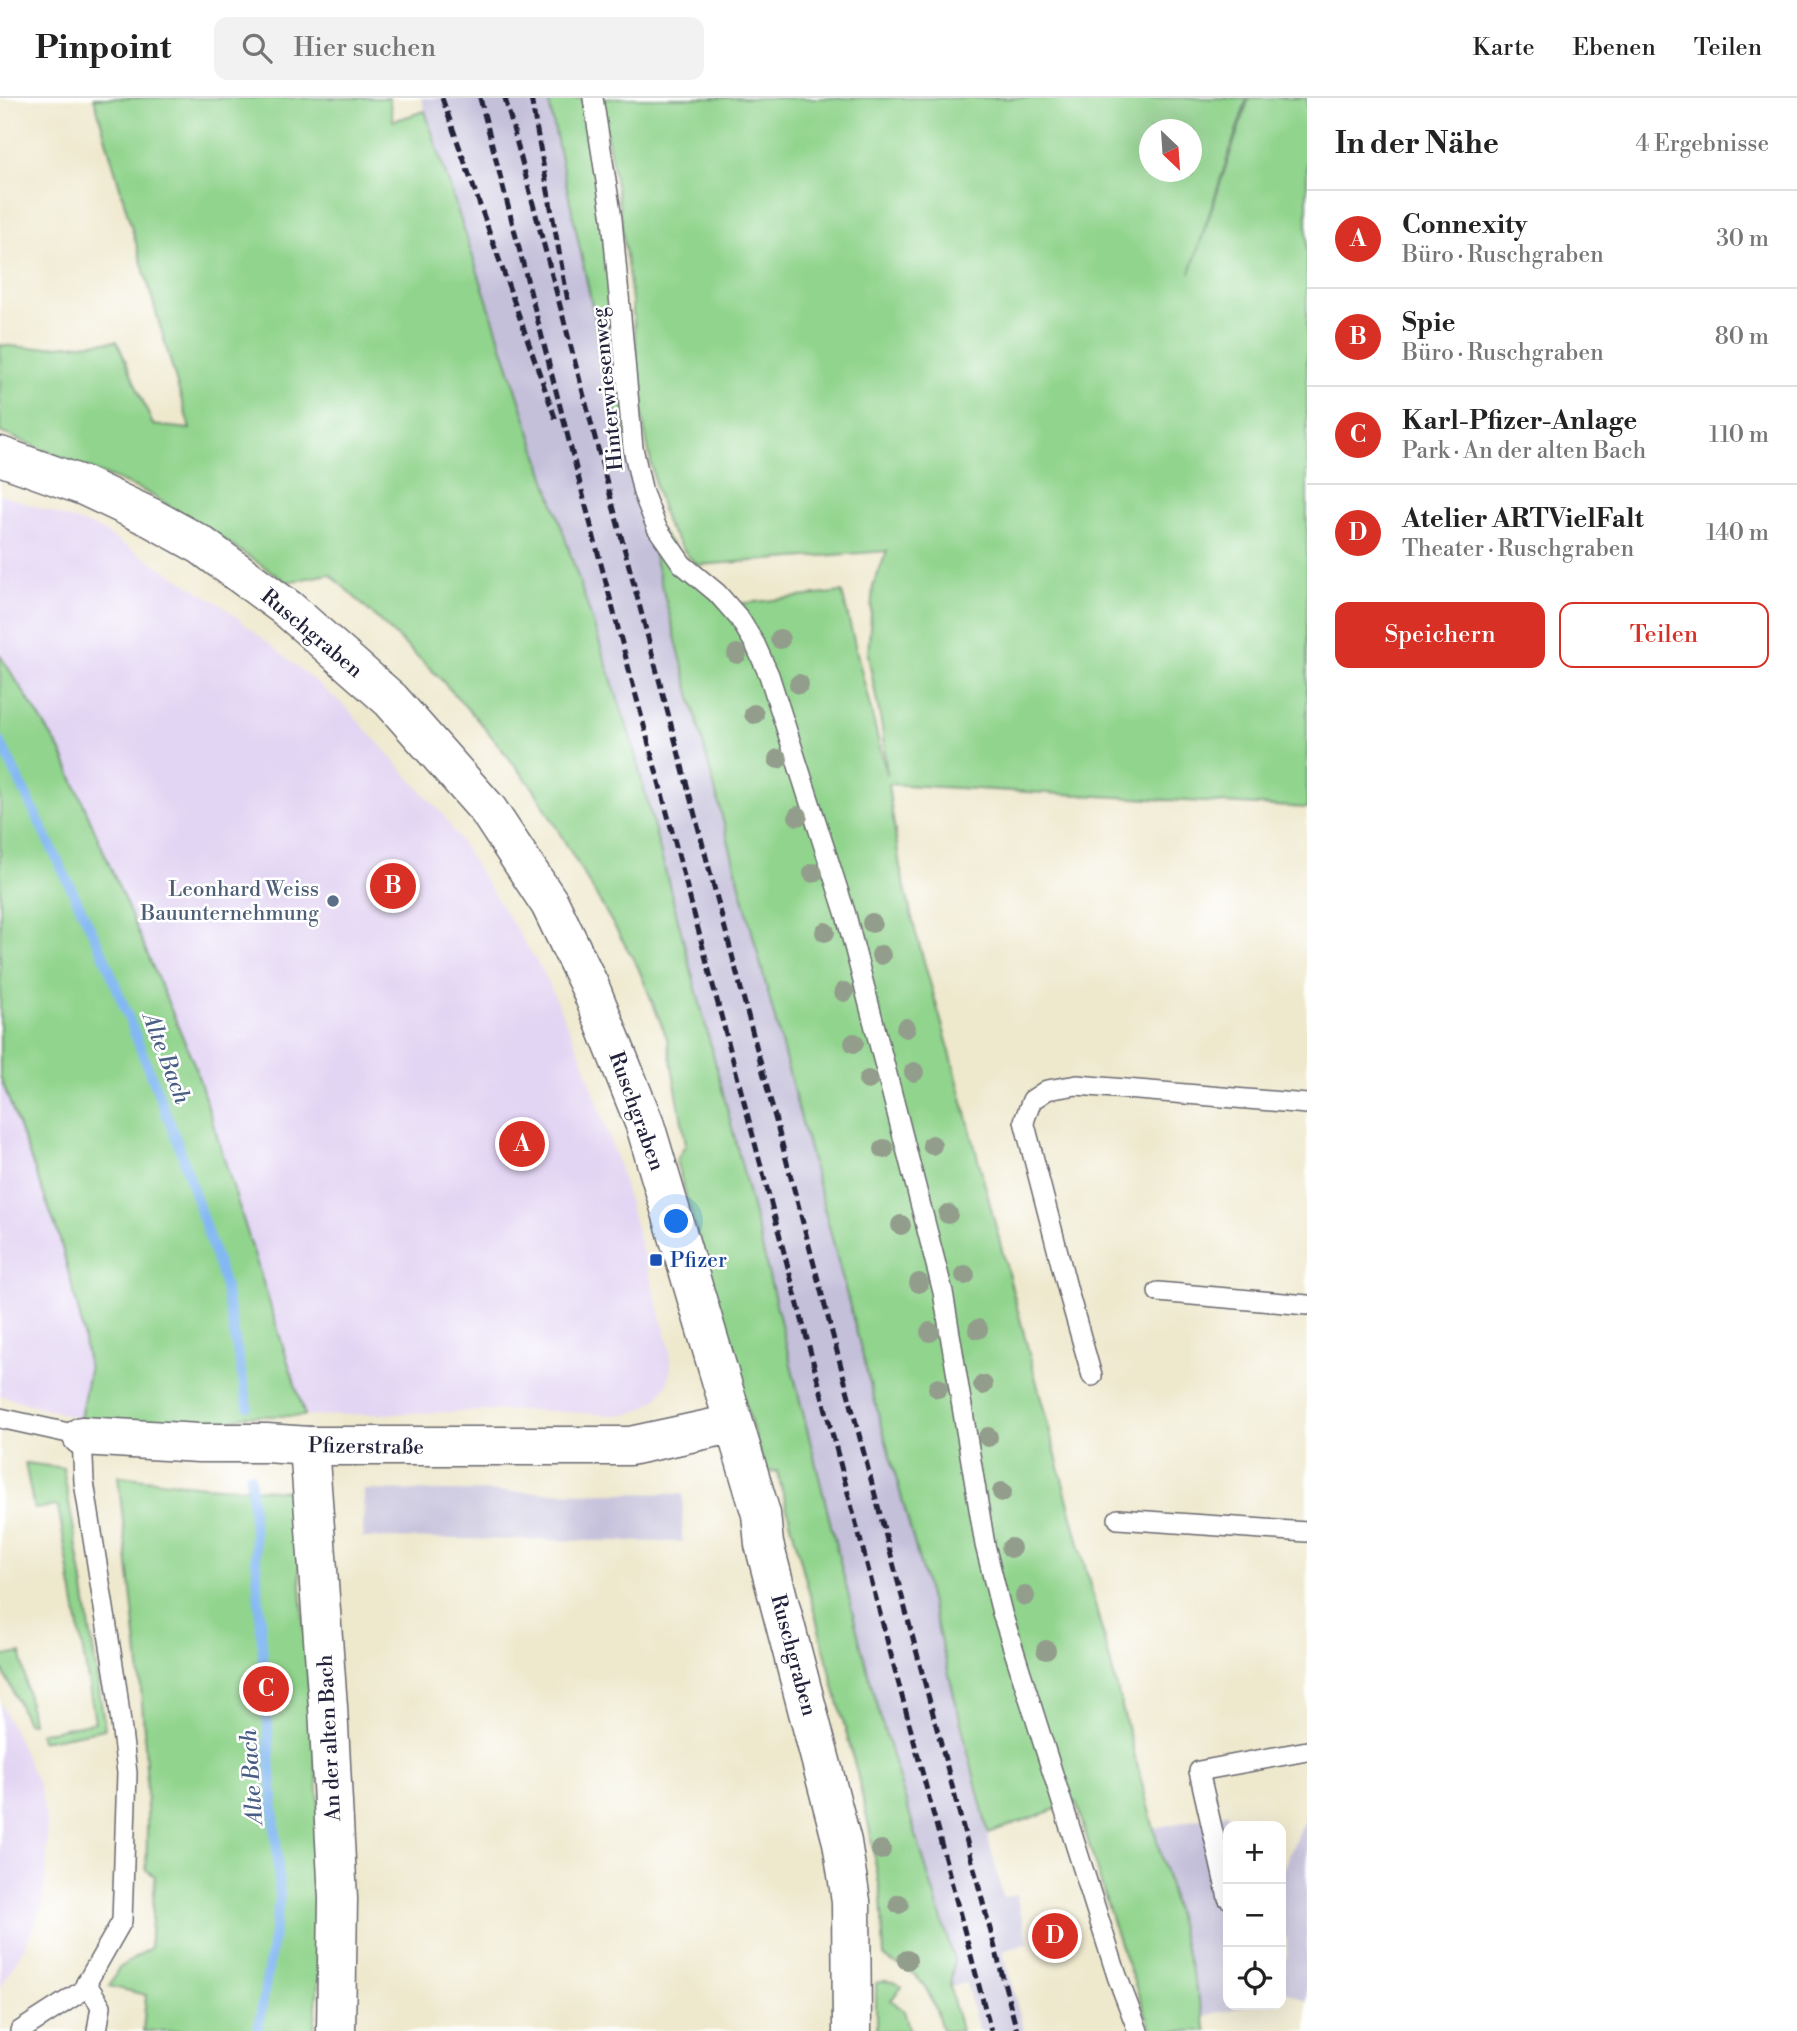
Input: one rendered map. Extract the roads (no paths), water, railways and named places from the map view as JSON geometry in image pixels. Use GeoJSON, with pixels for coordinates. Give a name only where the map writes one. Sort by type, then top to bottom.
{"type":"FeatureCollection","features":[{"type":"Feature","properties":{"kind":"street","name":"Ruschgraben"},"geometry":{"type":"LineString","coordinates":[[0,456],[84,486],[150,517],[212,552],[288,609],[391,700],[488,810],[550,904],[600,1012],[645,1125],[761,1514],[764,1544],[842,1842],[851,1901],[852,2031]]}},
{"type":"Feature","properties":{"kind":"street","name":"Pfizerstraße"},"geometry":{"type":"LineString","coordinates":[[82,1436],[309,1446],[630,1446],[732,1424]]}},
{"type":"Feature","properties":{"kind":"street","name":"An der alten Bach"},"geometry":{"type":"LineString","coordinates":[[309,1446],[328,1707],[338,1899],[336,2031]]}},
{"type":"Feature","properties":{"kind":"lane","name":"Hinterwiesenweg"},"geometry":{"type":"LineString","coordinates":[[593,98],[612,219],[633,447],[643,493],[657,528],[682,564],[717,593],[739,618],[769,675],[846,915],[943,1292],[985,1545],[1002,1613],[1117,1976],[1138,2031]]}},
{"type":"Feature","properties":{"kind":"lane"},"geometry":{"type":"LineString","coordinates":[[1092,1376],[1024,1121],[1032,1100],[1047,1090],[1077,1085],[1307,1104]]}},
{"type":"Feature","properties":{"kind":"lane"},"geometry":{"type":"LineString","coordinates":[[1158,1292],[1307,1305]]}},
{"type":"Feature","properties":{"kind":"lane","name":"Pfizerstraße"},"geometry":{"type":"LineString","coordinates":[[0,1418],[82,1436]]}},
{"type":"Feature","properties":{"kind":"lane"},"geometry":{"type":"LineString","coordinates":[[20,2031],[82,1991],[122,1921],[127,1773],[84,1482],[82,1436]]}},
{"type":"Feature","properties":{"kind":"lane"},"geometry":{"type":"LineString","coordinates":[[1118,1519],[1307,1532]]}},
{"type":"Feature","properties":{"kind":"lane"},"geometry":{"type":"LineString","coordinates":[[1225,1884],[1199,1771],[1307,1751]]}},
{"type":"Feature","properties":{"kind":"lane"},"geometry":{"type":"LineString","coordinates":[[86,1983],[101,2006],[97,2031]]}},
{"type":"Feature","properties":{"kind":"waterway","name":"Alte Bach"},"geometry":{"type":"LineString","coordinates":[[0,741],[105,958],[180,1149],[224,1283],[248,1406]]}},
{"type":"Feature","properties":{"kind":"waterway","name":"Alte Bach"},"geometry":{"type":"LineString","coordinates":[[250,1476],[280,1896],[258,2031]]}},
{"type":"Feature","properties":{"kind":"railway"},"geometry":{"type":"LineString","coordinates":[[442,98],[557,423]]}},
{"type":"Feature","properties":{"kind":"railway"},"geometry":{"type":"LineString","coordinates":[[480,98],[597,549],[991,2031]]}},
{"type":"Feature","properties":{"kind":"railway"},"geometry":{"type":"LineString","coordinates":[[505,98],[1017,2031]]}},
{"type":"Feature","properties":{"kind":"railway"},"geometry":{"type":"LineString","coordinates":[[531,98],[568,301]]}},
{"type":"Feature","properties":{"kind":"place","name":"Spie"},"geometry":{"type":"Point","coordinates":[393,886]}},
{"type":"Feature","properties":{"kind":"place","name":"Leonhard Weiss Bauunternehmung"},"geometry":{"type":"Point","coordinates":[333,901]}},
{"type":"Feature","properties":{"kind":"place","name":"Connexity"},"geometry":{"type":"Point","coordinates":[522,1144]}},
{"type":"Feature","properties":{"kind":"place","name":"Pfizer"},"geometry":{"type":"Point","coordinates":[656,1260]}},
{"type":"Feature","properties":{"kind":"place","name":"Karl-Pfizer-Anlage"},"geometry":{"type":"Point","coordinates":[266,1689]}},
{"type":"Feature","properties":{"kind":"place","name":"Atelier ARTVielFalt"},"geometry":{"type":"Point","coordinates":[1055,1936]}}]}
